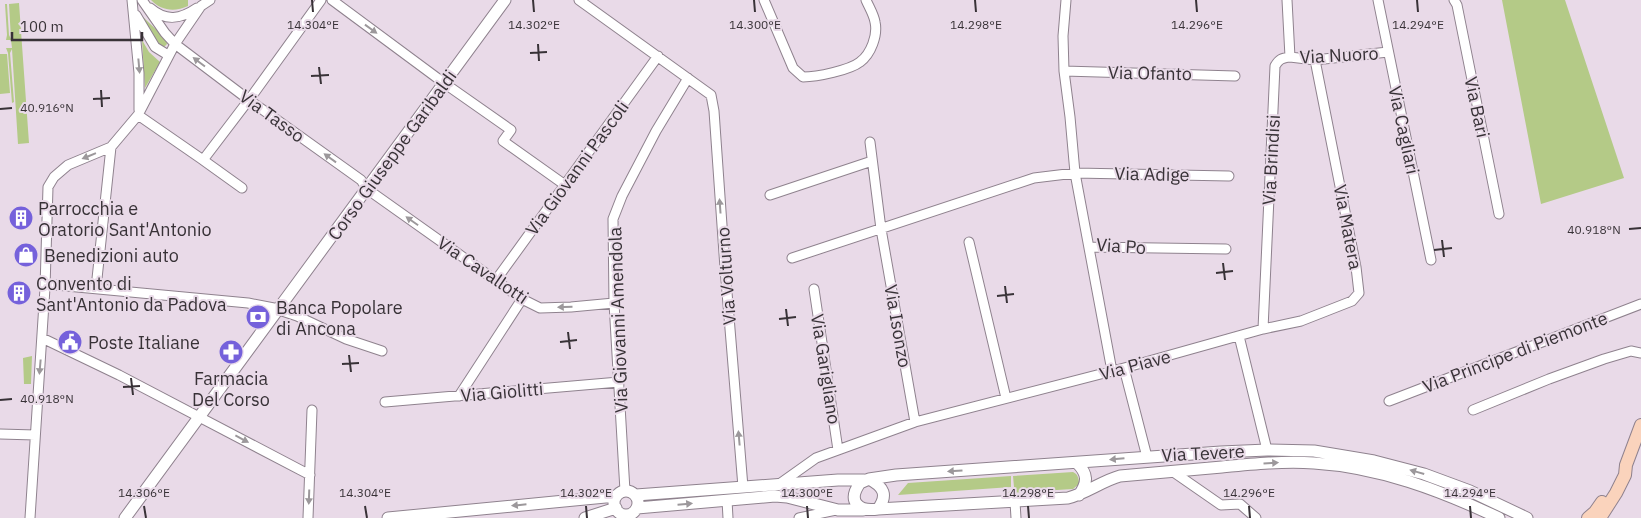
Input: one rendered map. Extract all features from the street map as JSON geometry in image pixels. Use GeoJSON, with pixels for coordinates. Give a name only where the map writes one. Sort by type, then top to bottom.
{"type":"FeatureCollection","features":[{"type":"Feature","properties":{"kind":"main road"},"geometry":{"type":"LineString","coordinates":[[1600,518],[1625,475],[1626,465],[1641,425]]}},
{"type":"Feature","properties":{"kind":"main road"},"geometry":{"type":"LineString","coordinates":[[1588,518],[1605,498],[1618,472],[1626,465]]}},
{"type":"Feature","properties":{"kind":"street"},"geometry":{"type":"LineString","coordinates":[[133,0],[137,17],[149,39],[157,49],[168,56]]}},
{"type":"Feature","properties":{"kind":"street"},"geometry":{"type":"LineString","coordinates":[[133,0],[139,73],[138,115]]}},
{"type":"Feature","properties":{"kind":"street"},"geometry":{"type":"LineString","coordinates":[[143,0],[157,13],[170,17],[187,15],[201,3],[210,0]]}},
{"type":"Feature","properties":{"kind":"street","name":"Via Tasso"},"geometry":{"type":"LineString","coordinates":[[143,0],[174,44],[361,180],[367,189]]}},
{"type":"Feature","properties":{"kind":"street"},"geometry":{"type":"LineString","coordinates":[[203,160],[321,0]]}},
{"type":"Feature","properties":{"kind":"street"},"geometry":{"type":"LineString","coordinates":[[332,0],[510,130],[503,141],[565,185]]}},
{"type":"Feature","properties":{"kind":"street","name":"Corso Giuseppe Garibaldi"},"geometry":{"type":"LineString","coordinates":[[125,518],[505,0]]}},
{"type":"Feature","properties":{"kind":"street","name":"Via Volturno"},"geometry":{"type":"LineString","coordinates":[[579,0],[711,95],[714,111],[743,487]]}},
{"type":"Feature","properties":{"kind":"street"},"geometry":{"type":"LineString","coordinates":[[764,0],[794,68],[803,77],[812,77],[847,68],[860,62],[868,53],[874,39],[875,23],[866,0]]}},
{"type":"Feature","properties":{"kind":"street","name":"Via Po"},"geometry":{"type":"LineString","coordinates":[[1066,0],[1063,36],[1064,71],[1075,173],[1089,247],[1226,249]]}},
{"type":"Feature","properties":{"kind":"street"},"geometry":{"type":"LineString","coordinates":[[1287,0],[1290,58]]}},
{"type":"Feature","properties":{"kind":"street","name":"Via Cagliari"},"geometry":{"type":"LineString","coordinates":[[1378,0],[1431,260]]}},
{"type":"Feature","properties":{"kind":"street","name":"Via Bari"},"geometry":{"type":"LineString","coordinates":[[1454,0],[1457,5],[1500,214]]}},
{"type":"Feature","properties":{"kind":"street"},"geometry":{"type":"LineString","coordinates":[[30,518],[45,284],[48,187],[54,177],[68,165],[111,147],[138,115],[174,44],[201,3]]}},
{"type":"Feature","properties":{"kind":"street","name":"Via Nuoro"},"geometry":{"type":"LineString","coordinates":[[1290,58],[1315,60],[1388,52]]}},
{"type":"Feature","properties":{"kind":"street","name":"Via Giovanni Pascoli"},"geometry":{"type":"LineString","coordinates":[[496,280],[658,56]]}},
{"type":"Feature","properties":{"kind":"street","name":"Via Brindisi"},"geometry":{"type":"LineString","coordinates":[[1263,329],[1275,66],[1278,60],[1290,58]]}},
{"type":"Feature","properties":{"kind":"street","name":"Via Matera"},"geometry":{"type":"LineString","coordinates":[[1263,329],[1301,321],[1352,301],[1359,293],[1356,267],[1315,60]]}},
{"type":"Feature","properties":{"kind":"street","name":"Via Ofanto"},"geometry":{"type":"LineString","coordinates":[[1064,71],[1235,76]]}},
{"type":"Feature","properties":{"kind":"street","name":"Via Giovanni Amendola"},"geometry":{"type":"LineString","coordinates":[[623,498],[614,303],[613,219],[622,196],[656,131],[688,78]]}},
{"type":"Feature","properties":{"kind":"street"},"geometry":{"type":"LineString","coordinates":[[138,115],[242,188]]}},
{"type":"Feature","properties":{"kind":"street","name":"Via Isonzo"},"geometry":{"type":"LineString","coordinates":[[870,142],[882,229],[915,422]]}},
{"type":"Feature","properties":{"kind":"street"},"geometry":{"type":"LineString","coordinates":[[96,288],[111,147]]}},
{"type":"Feature","properties":{"kind":"street"},"geometry":{"type":"LineString","coordinates":[[770,195],[872,161]]}},
{"type":"Feature","properties":{"kind":"street"},"geometry":{"type":"LineString","coordinates":[[792,258],[1034,178],[1075,173]]}},
{"type":"Feature","properties":{"kind":"street","name":"Via Adige"},"geometry":{"type":"LineString","coordinates":[[1075,173],[1229,176]]}},
{"type":"Feature","properties":{"kind":"street","name":"Via Cavallotti"},"geometry":{"type":"LineString","coordinates":[[367,189],[522,300],[540,308],[614,303]]}},
{"type":"Feature","properties":{"kind":"street"},"geometry":{"type":"LineString","coordinates":[[969,242],[1006,398]]}},
{"type":"Feature","properties":{"kind":"street"},"geometry":{"type":"LineString","coordinates":[[1089,247],[1112,371]]}},
{"type":"Feature","properties":{"kind":"street"},"geometry":{"type":"LineString","coordinates":[[45,284],[248,303],[297,316],[346,339],[382,351]]}},
{"type":"Feature","properties":{"kind":"street","name":"Via Garigliano"},"geometry":{"type":"LineString","coordinates":[[814,289],[838,450]]}},
{"type":"Feature","properties":{"kind":"street"},"geometry":{"type":"LineString","coordinates":[[459,396],[522,300]]}},
{"type":"Feature","properties":{"kind":"street","name":"Via Principe di Piemonte"},"geometry":{"type":"LineString","coordinates":[[1389,401],[1641,304]]}},
{"type":"Feature","properties":{"kind":"street","name":"Via Piave"},"geometry":{"type":"LineString","coordinates":[[778,485],[816,458],[915,422],[1124,368],[1263,329]]}},
{"type":"Feature","properties":{"kind":"street"},"geometry":{"type":"LineString","coordinates":[[1239,336],[1267,450]]}},
{"type":"Feature","properties":{"kind":"street"},"geometry":{"type":"LineString","coordinates":[[42,338],[310,475]]}},
{"type":"Feature","properties":{"kind":"street"},"geometry":{"type":"LineString","coordinates":[[1473,410],[1549,379],[1604,360],[1631,351],[1641,352]]}},
{"type":"Feature","properties":{"kind":"street"},"geometry":{"type":"LineString","coordinates":[[1124,368],[1147,457]]}},
{"type":"Feature","properties":{"kind":"street","name":"Via Giolitti"},"geometry":{"type":"LineString","coordinates":[[384,402],[619,382]]}},
{"type":"Feature","properties":{"kind":"street"},"geometry":{"type":"LineString","coordinates":[[308,518],[312,410]]}},
{"type":"Feature","properties":{"kind":"street"},"geometry":{"type":"LineString","coordinates":[[0,434],[35,435]]}},
{"type":"Feature","properties":{"kind":"street","name":"Via Tevere"},"geometry":{"type":"LineString","coordinates":[[623,498],[743,487],[867,480],[896,475],[1147,457],[1267,450],[1314,451],[1397,466],[1445,481],[1527,518]]}},
{"type":"Feature","properties":{"kind":"street"},"geometry":{"type":"LineString","coordinates":[[623,498],[621,514],[727,500],[774,496],[787,497],[838,510],[871,512],[1068,498],[1079,495],[1120,476],[1274,462],[1314,463],[1351,467],[1403,479],[1437,491],[1499,518]]}},
{"type":"Feature","properties":{"kind":"street"},"geometry":{"type":"LineString","coordinates":[[1077,463],[1083,469],[1086,478],[1085,487],[1079,495]]}},
{"type":"Feature","properties":{"kind":"street"},"geometry":{"type":"LineString","coordinates":[[1172,471],[1220,505],[1240,504],[1256,518]]}},
{"type":"Feature","properties":{"kind":"street"},"geometry":{"type":"LineString","coordinates":[[867,480],[878,484],[883,489],[883,498],[871,512],[855,501],[857,487],[867,480]]}},
{"type":"Feature","properties":{"kind":"street"},"geometry":{"type":"LineString","coordinates":[[580,499],[586,518],[623,498]]}},
{"type":"Feature","properties":{"kind":"street"},"geometry":{"type":"LineString","coordinates":[[388,518],[568,500],[623,498],[638,502],[630,514]]}},
{"type":"Feature","properties":{"kind":"street"},"geometry":{"type":"LineString","coordinates":[[727,500],[728,518]]}},
{"type":"Feature","properties":{"kind":"street"},"geometry":{"type":"LineString","coordinates":[[1015,502],[1016,518]]}},
{"type":"Feature","properties":{"kind":"street"},"geometry":{"type":"LineString","coordinates":[[799,518],[838,510]]}},
{"type":"Feature","properties":{"kind":"green space"},"geometry":{"type":"Polygon","coordinates":[[[151,0],[188,0],[188,6],[173,10],[159,6],[151,0]]]}},
{"type":"Feature","properties":{"kind":"green space"},"geometry":{"type":"Polygon","coordinates":[[[1502,0],[1565,0],[1624,178],[1541,204],[1502,0]]]}},
{"type":"Feature","properties":{"kind":"green space"},"geometry":{"type":"Polygon","coordinates":[[[19,3],[29,143],[18,144],[12,49],[10,53],[14,102],[12,103],[6,48],[12,48],[11,40],[6,40],[5,4],[7,4],[9,35],[11,39],[9,4],[19,3]]]}},
{"type":"Feature","properties":{"kind":"green space"},"geometry":{"type":"Polygon","coordinates":[[[143,17],[166,39],[167,44],[164,47],[159,47],[142,19],[143,17]]]}},
{"type":"Feature","properties":{"kind":"green space"},"geometry":{"type":"Polygon","coordinates":[[[142,40],[149,52],[160,62],[145,88],[142,40]]]}},
{"type":"Feature","properties":{"kind":"green space"},"geometry":{"type":"Polygon","coordinates":[[[0,54],[7,54],[10,93],[0,94],[0,54]]]}},
{"type":"Feature","properties":{"kind":"green space"},"geometry":{"type":"Polygon","coordinates":[[[32,356],[31,384],[24,384],[23,358],[32,356]]]}},
{"type":"Feature","properties":{"kind":"green space"},"geometry":{"type":"Polygon","coordinates":[[[1073,472],[1078,477],[1079,484],[1073,489],[1008,493],[1014,487],[1013,476],[1073,472]]]}},
{"type":"Feature","properties":{"kind":"green space"},"geometry":{"type":"Polygon","coordinates":[[[1011,476],[1011,487],[898,495],[908,483],[1011,476]]]}},
{"type":"Feature","properties":{"kind":"place","name":"Parrocchia e Oratorio Sant'Antonio"},"geometry":{"type":"Point","coordinates":[21,218]}},
{"type":"Feature","properties":{"kind":"place","name":"Benedizioni auto"},"geometry":{"type":"Point","coordinates":[26,255]}},
{"type":"Feature","properties":{"kind":"place","name":"Convento di Sant'Antonio da Padova"},"geometry":{"type":"Point","coordinates":[19,293]}},
{"type":"Feature","properties":{"kind":"place","name":"Banca Popolare di Ancona"},"geometry":{"type":"Point","coordinates":[258,317]}},
{"type":"Feature","properties":{"kind":"place","name":"Poste Italiane"},"geometry":{"type":"Point","coordinates":[70,342]}},
{"type":"Feature","properties":{"kind":"place","name":"Farmacia Del Corso"},"geometry":{"type":"Point","coordinates":[231,352]}}]}
